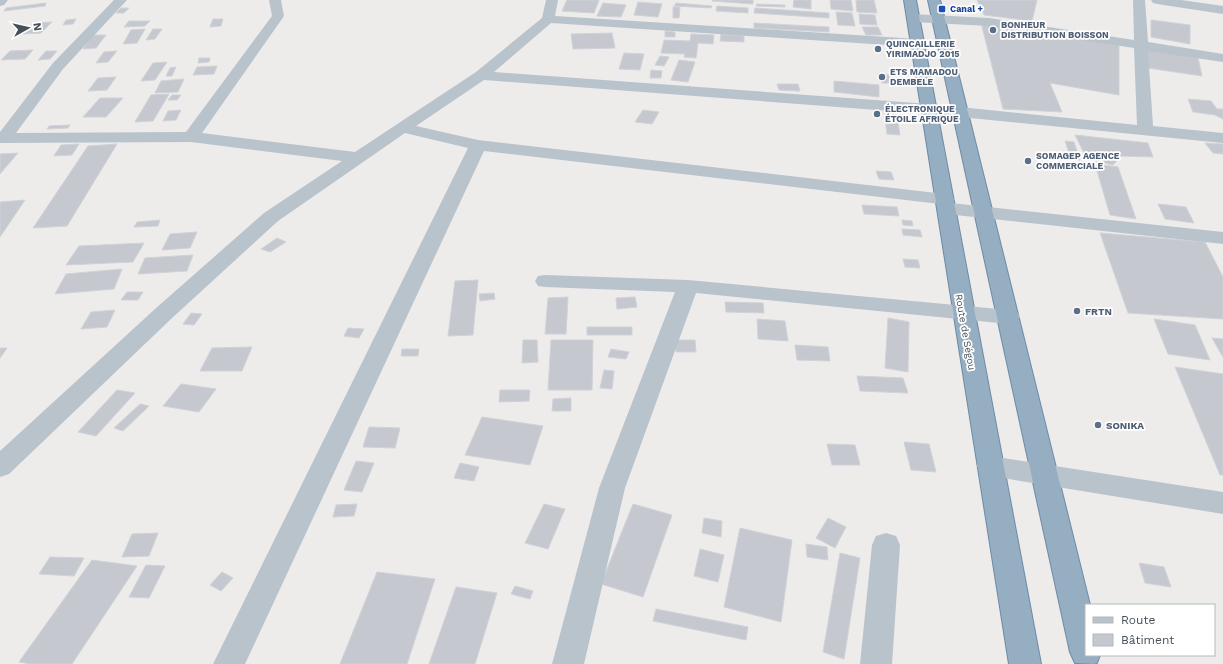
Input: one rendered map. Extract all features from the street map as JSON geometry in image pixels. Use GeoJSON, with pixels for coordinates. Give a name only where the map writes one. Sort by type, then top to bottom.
{"type":"FeatureCollection","features":[{"type":"Feature","properties":{"kind":"highway","name":"Route de Ségou"},"geometry":{"type":"LineString","coordinates":[[912,9],[930,109],[962,311],[1024,664]]}},
{"type":"Feature","properties":{"kind":"highway"},"geometry":{"type":"LineString","coordinates":[[936,10],[1009,316],[1085,648]]}},
{"type":"Feature","properties":{"kind":"street"},"geometry":{"type":"LineString","coordinates":[[2,138],[58,66],[121,0]]}},
{"type":"Feature","properties":{"kind":"street"},"geometry":{"type":"LineString","coordinates":[[191,137],[278,16],[276,0]]}},
{"type":"Feature","properties":{"kind":"street"},"geometry":{"type":"LineString","coordinates":[[0,467],[163,314],[271,217],[481,75],[548,19],[552,0]]}},
{"type":"Feature","properties":{"kind":"street"},"geometry":{"type":"LineString","coordinates":[[1139,0],[1145,130]]}},
{"type":"Feature","properties":{"kind":"street"},"geometry":{"type":"LineString","coordinates":[[1157,0],[1223,9],[1221,0]]}},
{"type":"Feature","properties":{"kind":"street"},"geometry":{"type":"LineString","coordinates":[[912,9],[936,10],[989,22],[1223,58]]}},
{"type":"Feature","properties":{"kind":"street"},"geometry":{"type":"LineString","coordinates":[[548,19],[918,43]]}},
{"type":"Feature","properties":{"kind":"street"},"geometry":{"type":"LineString","coordinates":[[481,75],[930,109],[1223,138]]}},
{"type":"Feature","properties":{"kind":"street"},"geometry":{"type":"LineString","coordinates":[[403,128],[478,146],[945,203],[984,212],[1223,238]]}},
{"type":"Feature","properties":{"kind":"street"},"geometry":{"type":"LineString","coordinates":[[2,138],[191,137],[359,158]]}},
{"type":"Feature","properties":{"kind":"street"},"geometry":{"type":"LineString","coordinates":[[229,664],[478,146]]}},
{"type":"Feature","properties":{"kind":"street"},"geometry":{"type":"LineString","coordinates":[[545,280],[688,286],[1009,316]]}},
{"type":"Feature","properties":{"kind":"street"},"geometry":{"type":"LineString","coordinates":[[568,664],[612,488],[688,286]]}},
{"type":"Feature","properties":{"kind":"street"},"geometry":{"type":"LineString","coordinates":[[990,466],[1223,503]]}},
{"type":"Feature","properties":{"kind":"street"},"geometry":{"type":"LineString","coordinates":[[876,664],[886,545]]}},
{"type":"Feature","properties":{"kind":"building"},"geometry":{"type":"Polygon","coordinates":[[[567,0],[599,0],[594,13],[562,11],[567,0]]]}},
{"type":"Feature","properties":{"kind":"building"},"geometry":{"type":"Polygon","coordinates":[[[753,0],[753,4],[712,1],[753,0]]]}},
{"type":"Feature","properties":{"kind":"building"},"geometry":{"type":"Polygon","coordinates":[[[794,0],[811,0],[811,9],[793,7],[794,0]]]}},
{"type":"Feature","properties":{"kind":"building"},"geometry":{"type":"Polygon","coordinates":[[[830,0],[851,0],[853,11],[831,9],[830,0]]]}},
{"type":"Feature","properties":{"kind":"building"},"geometry":{"type":"Polygon","coordinates":[[[856,0],[874,0],[877,13],[857,12],[856,0]]]}},
{"type":"Feature","properties":{"kind":"building"},"geometry":{"type":"Polygon","coordinates":[[[977,0],[1037,0],[1032,21],[984,15],[977,0]]]}},
{"type":"Feature","properties":{"kind":"building"},"geometry":{"type":"Polygon","coordinates":[[[638,2],[662,4],[658,17],[634,15],[638,2]]]}},
{"type":"Feature","properties":{"kind":"building"},"geometry":{"type":"Polygon","coordinates":[[[46,3],[45,6],[4,11],[6,8],[46,3]]]}},
{"type":"Feature","properties":{"kind":"building"},"geometry":{"type":"Polygon","coordinates":[[[603,3],[626,5],[621,17],[597,16],[603,3]]]}},
{"type":"Feature","properties":{"kind":"building"},"geometry":{"type":"Polygon","coordinates":[[[676,3],[712,6],[711,8],[674,6],[676,3]]]}},
{"type":"Feature","properties":{"kind":"building"},"geometry":{"type":"Polygon","coordinates":[[[757,4],[785,5],[785,7],[756,6],[757,4]]]}},
{"type":"Feature","properties":{"kind":"building"},"geometry":{"type":"Polygon","coordinates":[[[717,6],[748,8],[748,13],[716,11],[717,6]]]}},
{"type":"Feature","properties":{"kind":"building"},"geometry":{"type":"Polygon","coordinates":[[[673,7],[680,7],[679,18],[673,18],[673,7]]]}},
{"type":"Feature","properties":{"kind":"building"},"geometry":{"type":"Polygon","coordinates":[[[121,8],[129,8],[124,13],[116,13],[121,8]]]}},
{"type":"Feature","properties":{"kind":"building"},"geometry":{"type":"Polygon","coordinates":[[[755,8],[829,13],[829,18],[754,13],[755,8]]]}},
{"type":"Feature","properties":{"kind":"building"},"geometry":{"type":"Polygon","coordinates":[[[836,12],[852,13],[855,26],[838,25],[836,12]]]}},
{"type":"Feature","properties":{"kind":"building"},"geometry":{"type":"Polygon","coordinates":[[[859,14],[875,15],[877,25],[860,24],[859,14]]]}},
{"type":"Feature","properties":{"kind":"building"},"geometry":{"type":"Polygon","coordinates":[[[76,19],[73,24],[63,25],[66,20],[76,19]]]}},
{"type":"Feature","properties":{"kind":"building"},"geometry":{"type":"Polygon","coordinates":[[[213,19],[223,19],[221,26],[210,27],[213,19]]]}},
{"type":"Feature","properties":{"kind":"building"},"geometry":{"type":"Polygon","coordinates":[[[1151,20],[1190,25],[1190,44],[1151,37],[1151,20]]]}},
{"type":"Feature","properties":{"kind":"building"},"geometry":{"type":"Polygon","coordinates":[[[129,21],[150,21],[145,26],[124,27],[129,21]]]}},
{"type":"Feature","properties":{"kind":"building"},"geometry":{"type":"Polygon","coordinates":[[[52,22],[41,33],[23,34],[35,23],[52,22]]]}},
{"type":"Feature","properties":{"kind":"building"},"geometry":{"type":"Polygon","coordinates":[[[754,23],[829,27],[829,32],[754,28],[754,23]]]}},
{"type":"Feature","properties":{"kind":"building"},"geometry":{"type":"Polygon","coordinates":[[[981,23],[1119,43],[1119,95],[1050,83],[1062,112],[1003,109],[981,23]]]}},
{"type":"Feature","properties":{"kind":"building"},"geometry":{"type":"Polygon","coordinates":[[[862,27],[878,27],[882,35],[866,35],[862,27]]]}},
{"type":"Feature","properties":{"kind":"building"},"geometry":{"type":"Polygon","coordinates":[[[145,29],[137,43],[123,44],[131,30],[145,29]]]}},
{"type":"Feature","properties":{"kind":"building"},"geometry":{"type":"Polygon","coordinates":[[[153,29],[162,29],[155,39],[146,40],[153,29]]]}},
{"type":"Feature","properties":{"kind":"building"},"geometry":{"type":"Polygon","coordinates":[[[665,31],[675,32],[675,37],[665,37],[665,31]]]}},
{"type":"Feature","properties":{"kind":"building"},"geometry":{"type":"Polygon","coordinates":[[[612,33],[615,48],[573,49],[571,34],[612,33]]]}},
{"type":"Feature","properties":{"kind":"building"},"geometry":{"type":"Polygon","coordinates":[[[691,34],[714,35],[713,44],[698,43],[696,58],[684,57],[685,54],[661,53],[664,40],[690,41],[691,34]]]}},
{"type":"Feature","properties":{"kind":"building"},"geometry":{"type":"Polygon","coordinates":[[[721,34],[744,36],[744,42],[720,41],[721,34]]]}},
{"type":"Feature","properties":{"kind":"building"},"geometry":{"type":"Polygon","coordinates":[[[93,35],[106,35],[96,48],[83,49],[93,35]]]}},
{"type":"Feature","properties":{"kind":"building"},"geometry":{"type":"Polygon","coordinates":[[[1143,44],[1197,53],[1202,76],[1148,68],[1143,44]]]}},
{"type":"Feature","properties":{"kind":"building"},"geometry":{"type":"Polygon","coordinates":[[[33,50],[25,59],[1,60],[10,51],[33,50]]]}},
{"type":"Feature","properties":{"kind":"building"},"geometry":{"type":"Polygon","coordinates":[[[46,51],[57,51],[50,59],[38,60],[46,51]]]}},
{"type":"Feature","properties":{"kind":"building"},"geometry":{"type":"Polygon","coordinates":[[[117,51],[108,62],[96,63],[104,52],[117,51]]]}},
{"type":"Feature","properties":{"kind":"building"},"geometry":{"type":"Polygon","coordinates":[[[624,53],[644,54],[640,70],[619,69],[624,53]]]}},
{"type":"Feature","properties":{"kind":"building"},"geometry":{"type":"Polygon","coordinates":[[[660,56],[669,57],[664,66],[655,65],[660,56]]]}},
{"type":"Feature","properties":{"kind":"building"},"geometry":{"type":"Polygon","coordinates":[[[199,58],[210,58],[209,62],[198,63],[199,58]]]}},
{"type":"Feature","properties":{"kind":"building"},"geometry":{"type":"Polygon","coordinates":[[[679,60],[695,62],[688,82],[671,80],[679,60]]]}},
{"type":"Feature","properties":{"kind":"building"},"geometry":{"type":"Polygon","coordinates":[[[167,62],[155,80],[141,81],[153,63],[167,62]]]}},
{"type":"Feature","properties":{"kind":"building"},"geometry":{"type":"Polygon","coordinates":[[[217,66],[214,74],[193,75],[197,67],[217,66]]]}},
{"type":"Feature","properties":{"kind":"building"},"geometry":{"type":"Polygon","coordinates":[[[176,67],[172,76],[166,76],[170,68],[176,67]]]}},
{"type":"Feature","properties":{"kind":"building"},"geometry":{"type":"Polygon","coordinates":[[[651,70],[662,71],[661,78],[650,78],[651,70]]]}},
{"type":"Feature","properties":{"kind":"building"},"geometry":{"type":"Polygon","coordinates":[[[878,74],[889,75],[894,83],[882,83],[878,74]]]}},
{"type":"Feature","properties":{"kind":"building"},"geometry":{"type":"Polygon","coordinates":[[[116,77],[107,90],[88,91],[98,78],[116,77]]]}},
{"type":"Feature","properties":{"kind":"building"},"geometry":{"type":"Polygon","coordinates":[[[184,79],[178,92],[155,93],[161,81],[184,79]]]}},
{"type":"Feature","properties":{"kind":"building"},"geometry":{"type":"Polygon","coordinates":[[[834,81],[879,85],[879,97],[834,92],[834,81]]]}},
{"type":"Feature","properties":{"kind":"building"},"geometry":{"type":"Polygon","coordinates":[[[777,84],[798,84],[800,91],[779,90],[777,84]]]}},
{"type":"Feature","properties":{"kind":"building"},"geometry":{"type":"Polygon","coordinates":[[[169,94],[153,121],[135,122],[151,95],[169,94]]]}},
{"type":"Feature","properties":{"kind":"building"},"geometry":{"type":"Polygon","coordinates":[[[172,95],[181,95],[177,100],[168,100],[172,95]]]}},
{"type":"Feature","properties":{"kind":"building"},"geometry":{"type":"Polygon","coordinates":[[[100,98],[123,98],[106,117],[83,117],[100,98]]]}},
{"type":"Feature","properties":{"kind":"building"},"geometry":{"type":"Polygon","coordinates":[[[1188,99],[1211,101],[1217,109],[1223,109],[1223,119],[1215,115],[1193,112],[1188,99]]]}},
{"type":"Feature","properties":{"kind":"building"},"geometry":{"type":"Polygon","coordinates":[[[181,110],[176,120],[163,121],[168,111],[181,110]]]}},
{"type":"Feature","properties":{"kind":"building"},"geometry":{"type":"Polygon","coordinates":[[[643,110],[659,112],[652,124],[635,122],[643,110]]]}},
{"type":"Feature","properties":{"kind":"building"},"geometry":{"type":"Polygon","coordinates":[[[884,111],[896,111],[900,135],[887,134],[884,111]]]}},
{"type":"Feature","properties":{"kind":"building"},"geometry":{"type":"Polygon","coordinates":[[[70,125],[68,128],[47,129],[49,126],[70,125]]]}},
{"type":"Feature","properties":{"kind":"building"},"geometry":{"type":"Polygon","coordinates":[[[1075,135],[1148,143],[1153,157],[1121,156],[1113,165],[1087,159],[1075,135]]]}},
{"type":"Feature","properties":{"kind":"building"},"geometry":{"type":"Polygon","coordinates":[[[1065,141],[1074,142],[1080,160],[1071,159],[1065,141]]]}},
{"type":"Feature","properties":{"kind":"building"},"geometry":{"type":"Polygon","coordinates":[[[1205,143],[1223,144],[1223,154],[1213,153],[1205,143]]]}},
{"type":"Feature","properties":{"kind":"building"},"geometry":{"type":"Polygon","coordinates":[[[79,144],[72,155],[54,156],[61,145],[79,144]]]}},
{"type":"Feature","properties":{"kind":"building"},"geometry":{"type":"Polygon","coordinates":[[[117,144],[67,226],[33,228],[88,146],[117,144]]]}},
{"type":"Feature","properties":{"kind":"building"},"geometry":{"type":"Polygon","coordinates":[[[18,153],[0,174],[0,154],[18,153]]]}},
{"type":"Feature","properties":{"kind":"building"},"geometry":{"type":"Polygon","coordinates":[[[1095,164],[1118,167],[1136,219],[1110,215],[1095,164]]]}},
{"type":"Feature","properties":{"kind":"building"},"geometry":{"type":"Polygon","coordinates":[[[876,171],[891,172],[894,180],[879,179],[876,171]]]}},
{"type":"Feature","properties":{"kind":"building"},"geometry":{"type":"Polygon","coordinates":[[[25,200],[0,237],[0,202],[25,200]]]}},
{"type":"Feature","properties":{"kind":"building"},"geometry":{"type":"Polygon","coordinates":[[[1158,204],[1186,207],[1194,223],[1165,219],[1158,204]]]}},
{"type":"Feature","properties":{"kind":"building"},"geometry":{"type":"Polygon","coordinates":[[[862,205],[897,207],[899,216],[864,214],[862,205]]]}},
{"type":"Feature","properties":{"kind":"building"},"geometry":{"type":"Polygon","coordinates":[[[160,220],[158,226],[134,227],[137,222],[160,220]]]}},
{"type":"Feature","properties":{"kind":"building"},"geometry":{"type":"Polygon","coordinates":[[[902,220],[912,221],[913,226],[903,225],[902,220]]]}},
{"type":"Feature","properties":{"kind":"building"},"geometry":{"type":"Polygon","coordinates":[[[902,229],[920,230],[922,237],[903,235],[902,229]]]}},
{"type":"Feature","properties":{"kind":"building"},"geometry":{"type":"Polygon","coordinates":[[[197,232],[190,248],[162,250],[170,234],[197,232]]]}},
{"type":"Feature","properties":{"kind":"building"},"geometry":{"type":"Polygon","coordinates":[[[1100,233],[1205,242],[1223,277],[1223,319],[1128,313],[1100,233]]]}},
{"type":"Feature","properties":{"kind":"building"},"geometry":{"type":"Polygon","coordinates":[[[277,238],[286,242],[270,252],[261,249],[277,238]]]}},
{"type":"Feature","properties":{"kind":"building"},"geometry":{"type":"Polygon","coordinates":[[[144,243],[133,262],[66,265],[79,246],[144,243]]]}},
{"type":"Feature","properties":{"kind":"building"},"geometry":{"type":"Polygon","coordinates":[[[193,255],[187,271],[138,274],[145,258],[193,255]]]}},
{"type":"Feature","properties":{"kind":"building"},"geometry":{"type":"Polygon","coordinates":[[[903,259],[918,260],[920,268],[905,267],[903,259]]]}},
{"type":"Feature","properties":{"kind":"building"},"geometry":{"type":"Polygon","coordinates":[[[122,269],[114,289],[55,294],[66,274],[122,269]]]}},
{"type":"Feature","properties":{"kind":"building"},"geometry":{"type":"Polygon","coordinates":[[[478,280],[473,335],[448,336],[455,281],[478,280]]]}},
{"type":"Feature","properties":{"kind":"building"},"geometry":{"type":"Polygon","coordinates":[[[127,292],[143,292],[138,300],[121,300],[127,292]]]}},
{"type":"Feature","properties":{"kind":"building"},"geometry":{"type":"Polygon","coordinates":[[[494,293],[495,299],[480,301],[479,294],[494,293]]]}},
{"type":"Feature","properties":{"kind":"building"},"geometry":{"type":"Polygon","coordinates":[[[568,297],[566,334],[545,334],[548,298],[568,297]]]}},
{"type":"Feature","properties":{"kind":"building"},"geometry":{"type":"Polygon","coordinates":[[[635,297],[637,307],[617,309],[616,298],[635,297]]]}},
{"type":"Feature","properties":{"kind":"building"},"geometry":{"type":"Polygon","coordinates":[[[725,302],[763,303],[764,313],[726,312],[725,302]]]}},
{"type":"Feature","properties":{"kind":"building"},"geometry":{"type":"Polygon","coordinates":[[[115,310],[107,327],[81,329],[91,312],[115,310]]]}},
{"type":"Feature","properties":{"kind":"building"},"geometry":{"type":"Polygon","coordinates":[[[191,313],[202,314],[194,325],[183,324],[191,313]]]}},
{"type":"Feature","properties":{"kind":"building"},"geometry":{"type":"Polygon","coordinates":[[[888,318],[909,322],[908,372],[885,368],[888,318]]]}},
{"type":"Feature","properties":{"kind":"building"},"geometry":{"type":"Polygon","coordinates":[[[757,319],[785,321],[788,341],[758,339],[757,319]]]}},
{"type":"Feature","properties":{"kind":"building"},"geometry":{"type":"Polygon","coordinates":[[[1154,319],[1195,325],[1210,360],[1168,354],[1154,319]]]}},
{"type":"Feature","properties":{"kind":"building"},"geometry":{"type":"Polygon","coordinates":[[[587,327],[632,327],[632,335],[587,335],[587,327]]]}},
{"type":"Feature","properties":{"kind":"building"},"geometry":{"type":"Polygon","coordinates":[[[348,328],[364,329],[359,338],[344,336],[348,328]]]}},
{"type":"Feature","properties":{"kind":"building"},"geometry":{"type":"Polygon","coordinates":[[[1212,338],[1223,339],[1223,357],[1212,338]]]}},
{"type":"Feature","properties":{"kind":"building"},"geometry":{"type":"Polygon","coordinates":[[[523,340],[537,340],[538,362],[522,363],[523,340]]]}},
{"type":"Feature","properties":{"kind":"building"},"geometry":{"type":"Polygon","coordinates":[[[551,340],[593,340],[592,390],[548,390],[551,340]]]}},
{"type":"Feature","properties":{"kind":"building"},"geometry":{"type":"Polygon","coordinates":[[[675,340],[695,340],[696,352],[676,352],[675,340]]]}},
{"type":"Feature","properties":{"kind":"building"},"geometry":{"type":"Polygon","coordinates":[[[795,345],[828,347],[830,361],[797,360],[795,345]]]}},
{"type":"Feature","properties":{"kind":"building"},"geometry":{"type":"Polygon","coordinates":[[[252,347],[242,371],[200,371],[212,348],[252,347]]]}},
{"type":"Feature","properties":{"kind":"building"},"geometry":{"type":"Polygon","coordinates":[[[0,348],[7,348],[0,358],[0,348]]]}},
{"type":"Feature","properties":{"kind":"building"},"geometry":{"type":"Polygon","coordinates":[[[402,349],[419,349],[418,356],[401,356],[402,349]]]}},
{"type":"Feature","properties":{"kind":"building"},"geometry":{"type":"Polygon","coordinates":[[[611,349],[629,352],[626,359],[608,357],[611,349]]]}},
{"type":"Feature","properties":{"kind":"building"},"geometry":{"type":"Polygon","coordinates":[[[1175,367],[1223,374],[1223,475],[1220,475],[1175,367]]]}},
{"type":"Feature","properties":{"kind":"building"},"geometry":{"type":"Polygon","coordinates":[[[604,370],[614,371],[612,389],[600,388],[604,370]]]}},
{"type":"Feature","properties":{"kind":"building"},"geometry":{"type":"Polygon","coordinates":[[[857,376],[903,378],[908,393],[860,391],[857,376]]]}},
{"type":"Feature","properties":{"kind":"building"},"geometry":{"type":"Polygon","coordinates":[[[181,384],[216,389],[199,412],[163,406],[181,384]]]}},
{"type":"Feature","properties":{"kind":"building"},"geometry":{"type":"Polygon","coordinates":[[[117,390],[135,393],[96,436],[78,432],[117,390]]]}},
{"type":"Feature","properties":{"kind":"building"},"geometry":{"type":"Polygon","coordinates":[[[500,390],[530,390],[529,401],[499,402],[500,390]]]}},
{"type":"Feature","properties":{"kind":"building"},"geometry":{"type":"Polygon","coordinates":[[[571,398],[571,411],[552,411],[553,399],[571,398]]]}},
{"type":"Feature","properties":{"kind":"building"},"geometry":{"type":"Polygon","coordinates":[[[140,404],[149,406],[123,431],[114,428],[140,404]]]}},
{"type":"Feature","properties":{"kind":"building"},"geometry":{"type":"Polygon","coordinates":[[[482,417],[543,426],[530,465],[465,455],[482,417]]]}},
{"type":"Feature","properties":{"kind":"building"},"geometry":{"type":"Polygon","coordinates":[[[369,427],[400,428],[395,448],[363,447],[369,427]]]}},
{"type":"Feature","properties":{"kind":"building"},"geometry":{"type":"Polygon","coordinates":[[[904,442],[929,444],[936,472],[911,470],[904,442]]]}},
{"type":"Feature","properties":{"kind":"building"},"geometry":{"type":"Polygon","coordinates":[[[827,444],[855,445],[860,465],[832,465],[827,444]]]}},
{"type":"Feature","properties":{"kind":"building"},"geometry":{"type":"Polygon","coordinates":[[[356,461],[374,463],[362,492],[344,490],[356,461]]]}},
{"type":"Feature","properties":{"kind":"building"},"geometry":{"type":"Polygon","coordinates":[[[460,463],[479,467],[474,481],[454,478],[460,463]]]}},
{"type":"Feature","properties":{"kind":"building"},"geometry":{"type":"Polygon","coordinates":[[[357,504],[354,516],[333,517],[336,505],[357,504]]]}},
{"type":"Feature","properties":{"kind":"building"},"geometry":{"type":"Polygon","coordinates":[[[544,504],[565,509],[548,549],[525,543],[544,504]]]}},
{"type":"Feature","properties":{"kind":"building"},"geometry":{"type":"Polygon","coordinates":[[[633,504],[672,515],[643,597],[601,584],[633,504]]]}},
{"type":"Feature","properties":{"kind":"building"},"geometry":{"type":"Polygon","coordinates":[[[704,518],[722,521],[721,537],[702,533],[704,518]]]}},
{"type":"Feature","properties":{"kind":"building"},"geometry":{"type":"Polygon","coordinates":[[[828,518],[846,527],[835,548],[816,538],[828,518]]]}},
{"type":"Feature","properties":{"kind":"building"},"geometry":{"type":"Polygon","coordinates":[[[740,528],[792,540],[781,622],[724,607],[740,528]]]}},
{"type":"Feature","properties":{"kind":"building"},"geometry":{"type":"Polygon","coordinates":[[[158,533],[149,556],[122,557],[132,534],[158,533]]]}},
{"type":"Feature","properties":{"kind":"building"},"geometry":{"type":"Polygon","coordinates":[[[806,544],[827,547],[828,560],[807,557],[806,544]]]}},
{"type":"Feature","properties":{"kind":"building"},"geometry":{"type":"Polygon","coordinates":[[[700,549],[724,555],[718,582],[694,576],[700,549]]]}},
{"type":"Feature","properties":{"kind":"building"},"geometry":{"type":"Polygon","coordinates":[[[840,553],[860,558],[844,659],[823,652],[840,553]]]}},
{"type":"Feature","properties":{"kind":"building"},"geometry":{"type":"Polygon","coordinates":[[[50,557],[84,558],[74,576],[39,574],[50,557]]]}},
{"type":"Feature","properties":{"kind":"building"},"geometry":{"type":"Polygon","coordinates":[[[92,560],[137,566],[72,664],[31,664],[19,662],[92,560]]]}},
{"type":"Feature","properties":{"kind":"building"},"geometry":{"type":"Polygon","coordinates":[[[1139,563],[1164,567],[1171,587],[1145,583],[1139,563]]]}},
{"type":"Feature","properties":{"kind":"building"},"geometry":{"type":"Polygon","coordinates":[[[146,565],[165,566],[149,598],[129,597],[146,565]]]}},
{"type":"Feature","properties":{"kind":"building"},"geometry":{"type":"Polygon","coordinates":[[[222,572],[233,578],[221,591],[210,585],[222,572]]]}},
{"type":"Feature","properties":{"kind":"building"},"geometry":{"type":"Polygon","coordinates":[[[377,572],[435,579],[407,664],[340,664],[377,572]]]}},
{"type":"Feature","properties":{"kind":"building"},"geometry":{"type":"Polygon","coordinates":[[[515,586],[533,591],[530,599],[511,594],[515,586]]]}},
{"type":"Feature","properties":{"kind":"building"},"geometry":{"type":"Polygon","coordinates":[[[456,587],[497,593],[475,664],[429,664],[456,587]]]}},
{"type":"Feature","properties":{"kind":"building"},"geometry":{"type":"Polygon","coordinates":[[[656,609],[748,627],[746,640],[653,621],[656,609]]]}},
{"type":"Feature","properties":{"kind":"place","name":"Canal +"},"geometry":{"type":"Point","coordinates":[942,9]}},
{"type":"Feature","properties":{"kind":"place","name":"BONHEUR DISTRIBUTION BOISSON"},"geometry":{"type":"Point","coordinates":[993,30]}},
{"type":"Feature","properties":{"kind":"place","name":"QUINCAILLERIE YIRIMADJO 2015"},"geometry":{"type":"Point","coordinates":[878,49]}},
{"type":"Feature","properties":{"kind":"place","name":"ETS MAMADOU DEMBELE"},"geometry":{"type":"Point","coordinates":[882,77]}},
{"type":"Feature","properties":{"kind":"place","name":"ÉLECTRONIQUE ÉTOILE AFRIQUE"},"geometry":{"type":"Point","coordinates":[877,114]}},
{"type":"Feature","properties":{"kind":"place","name":"SOMAGEP AGENCE COMMERCIALE"},"geometry":{"type":"Point","coordinates":[1028,161]}},
{"type":"Feature","properties":{"kind":"place","name":"FRTN"},"geometry":{"type":"Point","coordinates":[1077,311]}},
{"type":"Feature","properties":{"kind":"place","name":"SONIKA"},"geometry":{"type":"Point","coordinates":[1098,425]}}]}
